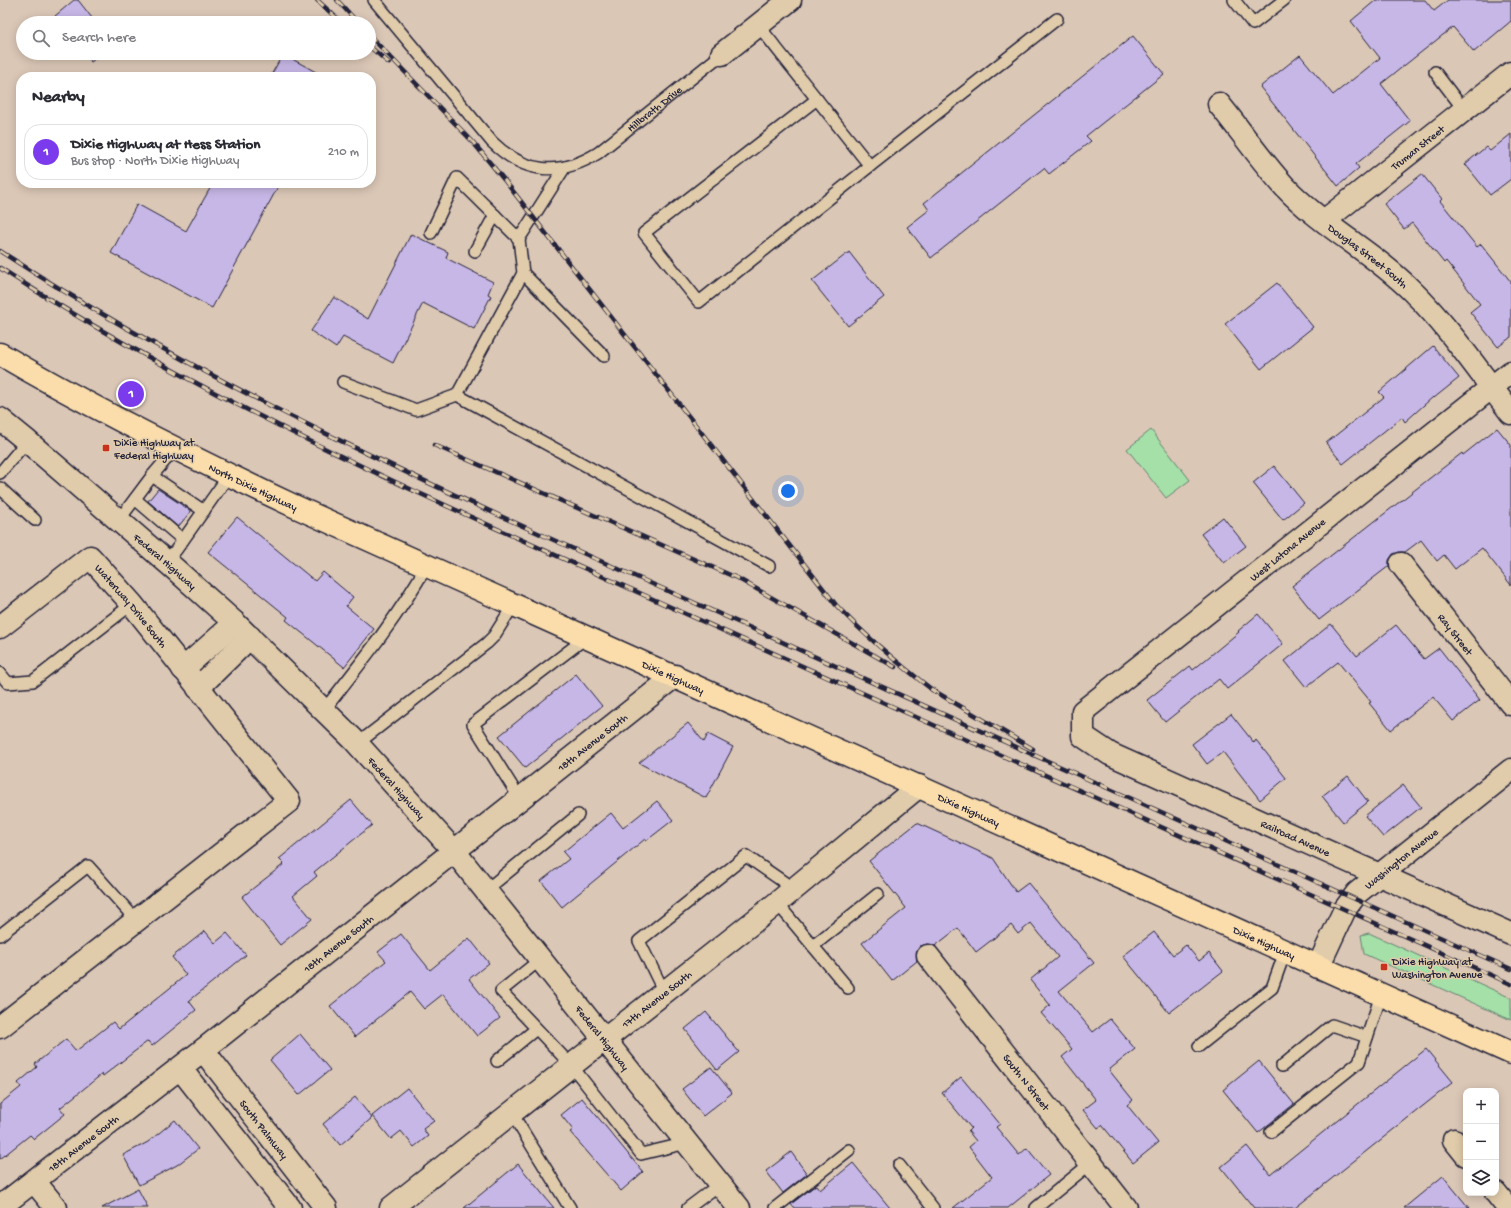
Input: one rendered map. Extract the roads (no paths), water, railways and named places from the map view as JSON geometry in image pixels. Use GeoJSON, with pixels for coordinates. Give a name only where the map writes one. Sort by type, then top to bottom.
{"type":"FeatureCollection","features":[{"type":"Feature","properties":{"kind":"main road","name":"North Dixie Highway"},"geometry":{"type":"LineString","coordinates":[[0,354],[106,413],[175,449],[427,565]]}},
{"type":"Feature","properties":{"kind":"main road","name":"Dixie Highway"},"geometry":{"type":"LineString","coordinates":[[427,565],[1511,1053]]}},
{"type":"Feature","properties":{"kind":"street","name":"Hillbrath Drive"},"geometry":{"type":"LineString","coordinates":[[722,54],[790,0]]}},
{"type":"Feature","properties":{"kind":"street","name":"Truman Street"},"geometry":{"type":"LineString","coordinates":[[1324,221],[1511,73]]}},
{"type":"Feature","properties":{"kind":"street","name":"Douglas Street South"},"geometry":{"type":"LineString","coordinates":[[1219,104],[1285,187],[1324,221],[1375,259],[1411,290],[1433,314],[1511,413]]}},
{"type":"Feature","properties":{"kind":"street","name":"West Latona Avenue"},"geometry":{"type":"LineString","coordinates":[[1083,736],[1083,711],[1511,372]]}},
{"type":"Feature","properties":{"kind":"street","name":"Federal Highway"},"geometry":{"type":"LineString","coordinates":[[0,419],[119,520],[242,630],[357,744],[454,851],[605,1038],[739,1208]]}},
{"type":"Feature","properties":{"kind":"street","name":"Waterway Drive South"},"geometry":{"type":"LineString","coordinates":[[0,628],[90,557],[132,604],[289,801],[136,920]]}},
{"type":"Feature","properties":{"kind":"street","name":"Ray Street"},"geometry":{"type":"LineString","coordinates":[[1401,564],[1511,704]]}},
{"type":"Feature","properties":{"kind":"street"},"geometry":{"type":"LineString","coordinates":[[183,669],[242,630]]}},
{"type":"Feature","properties":{"kind":"street"},"geometry":{"type":"LineString","coordinates":[[198,688],[242,630]]}},
{"type":"Feature","properties":{"kind":"street","name":"18th Avenue South"},"geometry":{"type":"LineString","coordinates":[[0,1207],[203,1050],[675,676]]}},
{"type":"Feature","properties":{"kind":"street","name":"Railroad Avenue"},"geometry":{"type":"LineString","coordinates":[[1083,736],[1110,754],[1511,934]]}},
{"type":"Feature","properties":{"kind":"street","name":"Washington Avenue"},"geometry":{"type":"LineString","coordinates":[[1318,967],[1345,909],[1357,893],[1511,770]]}},
{"type":"Feature","properties":{"kind":"street","name":"17th Avenue South"},"geometry":{"type":"LineString","coordinates":[[392,1208],[511,1112],[777,903],[919,786]]}},
{"type":"Feature","properties":{"kind":"street"},"geometry":{"type":"LineString","coordinates":[[0,1027],[136,920]]}},
{"type":"Feature","properties":{"kind":"street","name":"South N Street"},"geometry":{"type":"LineString","coordinates":[[928,956],[1126,1208]]}},
{"type":"Feature","properties":{"kind":"street","name":"South Palmway"},"geometry":{"type":"LineString","coordinates":[[203,1050],[326,1208]]}},
{"type":"Feature","properties":{"kind":"street"},"geometry":{"type":"LineString","coordinates":[[180,1068],[290,1208]]}},
{"type":"Feature","properties":{"kind":"street"},"geometry":{"type":"LineString","coordinates":[[34,1181],[56,1208]]}},
{"type":"Feature","properties":{"kind":"street"},"geometry":{"type":"LineString","coordinates":[[1498,1196],[1508,1208]]}},
{"type":"Feature","properties":{"kind":"lane","name":"Hillbrath Drive"},"geometry":{"type":"LineString","coordinates":[[374,0],[492,142],[503,152],[528,165],[542,169],[565,167],[584,161],[598,152],[722,54]]}},
{"type":"Feature","properties":{"kind":"lane"},"geometry":{"type":"LineString","coordinates":[[1234,0],[1253,24],[1284,0]]}},
{"type":"Feature","properties":{"kind":"lane"},"geometry":{"type":"LineString","coordinates":[[816,99],[644,234],[699,302],[1057,20]]}},
{"type":"Feature","properties":{"kind":"lane"},"geometry":{"type":"LineString","coordinates":[[758,25],[870,166]]}},
{"type":"Feature","properties":{"kind":"lane"},"geometry":{"type":"LineString","coordinates":[[1435,72],[1464,110]]}},
{"type":"Feature","properties":{"kind":"lane"},"geometry":{"type":"LineString","coordinates":[[343,382],[416,410],[457,395],[523,273],[519,239],[565,167]]}},
{"type":"Feature","properties":{"kind":"lane"},"geometry":{"type":"LineString","coordinates":[[431,233],[457,178],[519,239]]}},
{"type":"Feature","properties":{"kind":"lane"},"geometry":{"type":"LineString","coordinates":[[475,251],[495,216]]}},
{"type":"Feature","properties":{"kind":"lane"},"geometry":{"type":"LineString","coordinates":[[523,273],[604,356]]}},
{"type":"Feature","properties":{"kind":"lane"},"geometry":{"type":"LineString","coordinates":[[457,395],[769,566]]}},
{"type":"Feature","properties":{"kind":"lane"},"geometry":{"type":"LineString","coordinates":[[0,473],[27,441]]}},
{"type":"Feature","properties":{"kind":"lane"},"geometry":{"type":"LineString","coordinates":[[119,520],[152,476],[175,449]]}},
{"type":"Feature","properties":{"kind":"lane"},"geometry":{"type":"LineString","coordinates":[[166,561],[183,540],[229,475]]}},
{"type":"Feature","properties":{"kind":"lane"},"geometry":{"type":"LineString","coordinates":[[152,476],[204,511]]}},
{"type":"Feature","properties":{"kind":"lane"},"geometry":{"type":"LineString","coordinates":[[0,488],[35,520]]}},
{"type":"Feature","properties":{"kind":"lane"},"geometry":{"type":"LineString","coordinates":[[135,499],[183,540]]}},
{"type":"Feature","properties":{"kind":"lane"},"geometry":{"type":"LineString","coordinates":[[324,710],[387,629],[411,595],[427,565]]}},
{"type":"Feature","properties":{"kind":"lane"},"geometry":{"type":"LineString","coordinates":[[0,673],[8,683],[33,681],[132,604]]}},
{"type":"Feature","properties":{"kind":"lane"},"geometry":{"type":"LineString","coordinates":[[357,744],[487,643],[494,636],[514,604]]}},
{"type":"Feature","properties":{"kind":"lane"},"geometry":{"type":"LineString","coordinates":[[520,799],[473,724],[587,637]]}},
{"type":"Feature","properties":{"kind":"lane"},"geometry":{"type":"LineString","coordinates":[[486,890],[578,815]]}},
{"type":"Feature","properties":{"kind":"lane"},"geometry":{"type":"LineString","coordinates":[[664,992],[639,941],[651,931],[746,856],[794,889]]}},
{"type":"Feature","properties":{"kind":"lane"},"geometry":{"type":"LineString","coordinates":[[0,935],[88,866],[136,920]]}},
{"type":"Feature","properties":{"kind":"lane"},"geometry":{"type":"LineString","coordinates":[[813,946],[878,894]]}},
{"type":"Feature","properties":{"kind":"lane"},"geometry":{"type":"LineString","coordinates":[[777,903],[848,988]]}},
{"type":"Feature","properties":{"kind":"lane"},"geometry":{"type":"LineString","coordinates":[[1199,1046],[1272,988],[1285,952]]}},
{"type":"Feature","properties":{"kind":"lane"},"geometry":{"type":"LineString","coordinates":[[541,959],[501,992],[571,1065],[641,1154],[687,1143]]}},
{"type":"Feature","properties":{"kind":"lane"},"geometry":{"type":"LineString","coordinates":[[1271,1132],[1359,1062],[1381,995]]}},
{"type":"Feature","properties":{"kind":"lane"},"geometry":{"type":"LineString","coordinates":[[1282,1066],[1332,1024],[1367,1037]]}},
{"type":"Feature","properties":{"kind":"lane"},"geometry":{"type":"LineString","coordinates":[[497,1061],[536,1028]]}},
{"type":"Feature","properties":{"kind":"lane"},"geometry":{"type":"LineString","coordinates":[[511,1112],[570,1208]]}},
{"type":"Feature","properties":{"kind":"lane"},"geometry":{"type":"LineString","coordinates":[[775,1208],[849,1150]]}},
{"type":"Feature","properties":{"kind":"lane"},"geometry":{"type":"LineString","coordinates":[[1036,1208],[1091,1164]]}},
{"type":"Feature","properties":{"kind":"lane"},"geometry":{"type":"LineString","coordinates":[[898,1165],[933,1208]]}},
{"type":"Feature","properties":{"kind":"lane"},"geometry":{"type":"LineString","coordinates":[[688,1208],[720,1184]]}},
{"type":"Feature","properties":{"kind":"railway"},"geometry":{"type":"LineString","coordinates":[[317,0],[334,16]]}},
{"type":"Feature","properties":{"kind":"railway"},"geometry":{"type":"LineString","coordinates":[[337,0],[352,16]]}},
{"type":"Feature","properties":{"kind":"railway"},"geometry":{"type":"LineString","coordinates":[[376,42],[472,141],[505,181],[836,605],[859,628],[909,672],[935,692]]}},
{"type":"Feature","properties":{"kind":"railway"},"geometry":{"type":"LineString","coordinates":[[376,52],[389,63]]}},
{"type":"Feature","properties":{"kind":"railway"},"geometry":{"type":"LineString","coordinates":[[0,251],[85,304],[171,353],[349,445],[439,488],[1511,969]]}},
{"type":"Feature","properties":{"kind":"railway"},"geometry":{"type":"LineString","coordinates":[[0,268],[80,318],[163,365],[246,409],[416,492],[1511,984]]}},
{"type":"Feature","properties":{"kind":"railway"},"geometry":{"type":"LineString","coordinates":[[434,445],[737,578],[895,667]]}},
{"type":"Feature","properties":{"kind":"railway"},"geometry":{"type":"LineString","coordinates":[[931,689],[1033,749]]}},
{"type":"Feature","properties":{"kind":"place","name":"Dixie Highway at Hess Station"},"geometry":{"type":"Point","coordinates":[131,394]}},
{"type":"Feature","properties":{"kind":"place","name":"Dixie Highway at Federal Highway"},"geometry":{"type":"Point","coordinates":[106,448]}},
{"type":"Feature","properties":{"kind":"place","name":"Dixie Highway at Washington Avenue"},"geometry":{"type":"Point","coordinates":[1384,967]}}]}
